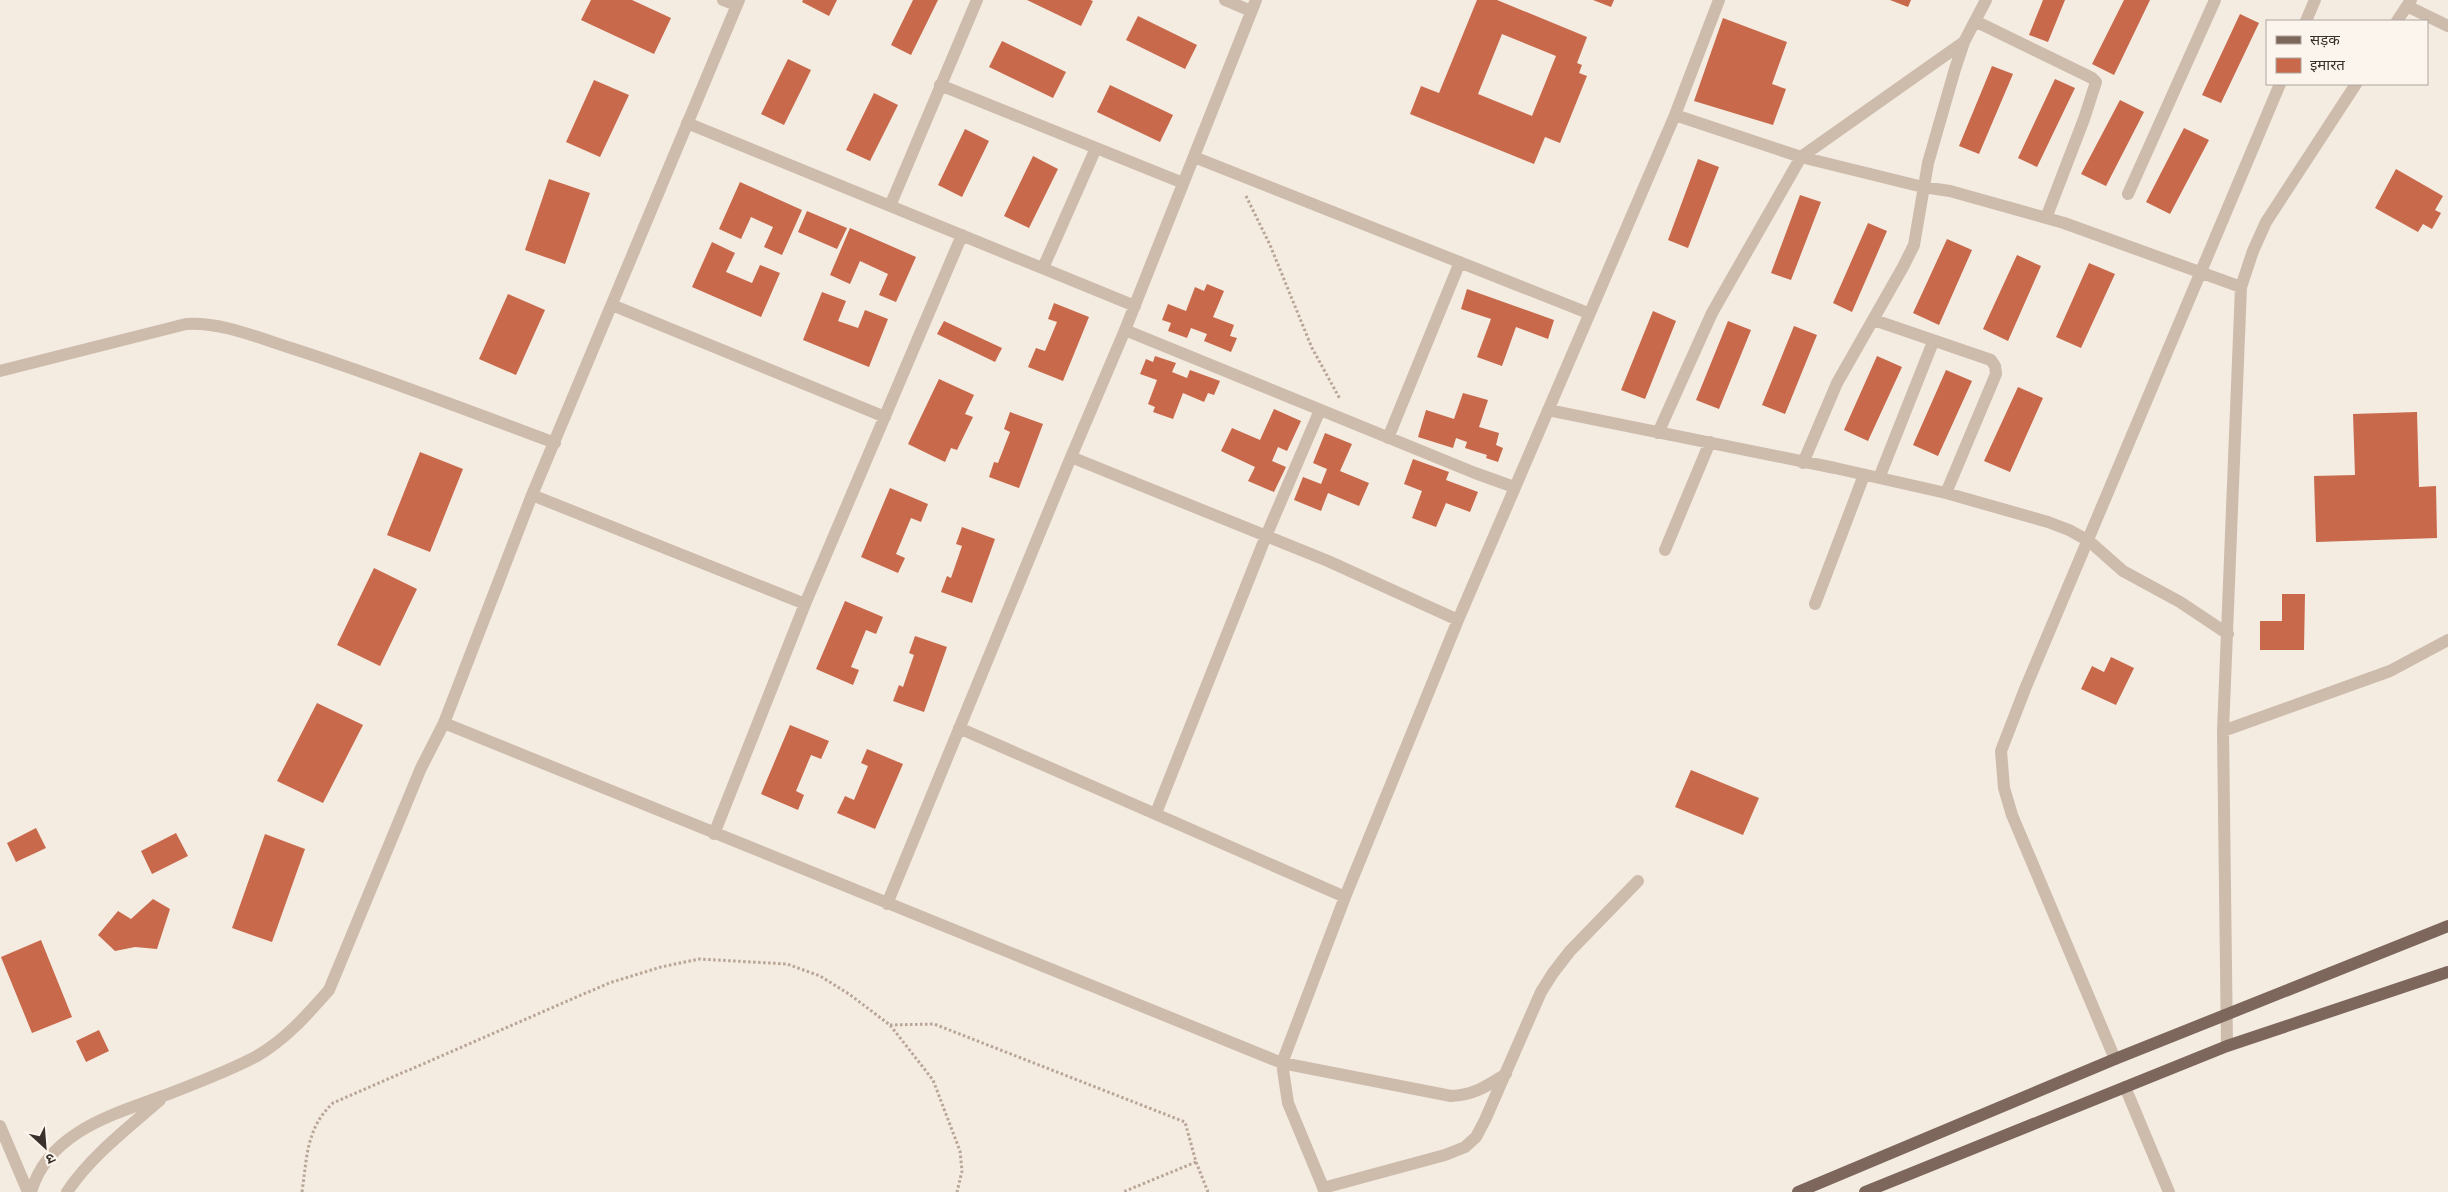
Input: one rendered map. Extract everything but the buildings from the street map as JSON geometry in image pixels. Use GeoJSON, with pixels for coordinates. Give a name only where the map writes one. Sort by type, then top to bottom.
{"type":"FeatureCollection","features":[{"type":"Feature","properties":{"kind":"main road"},"geometry":{"type":"LineString","coordinates":[[1798,1192],[2116,1059],[2448,926]]}},
{"type":"Feature","properties":{"kind":"main road"},"geometry":{"type":"LineString","coordinates":[[1865,1192],[2227,1046],[2448,972]]}},
{"type":"Feature","properties":{"kind":"street"},"geometry":{"type":"LineString","coordinates":[[29,1192],[42,1165],[54,1151],[72,1136],[105,1118],[224,1072],[258,1055],[285,1037],[298,1025],[328,990],[422,768],[444,723],[532,495],[738,3],[723,0]]}},
{"type":"Feature","properties":{"kind":"street"},"geometry":{"type":"LineString","coordinates":[[890,206],[976,0]]}},
{"type":"Feature","properties":{"kind":"street"},"geometry":{"type":"LineString","coordinates":[[887,904],[1135,306],[1254,6],[1225,0]]}},
{"type":"Feature","properties":{"kind":"street"},"geometry":{"type":"LineString","coordinates":[[1638,881],[1553,973],[1541,992],[1486,1120],[1476,1137],[1466,1147],[1445,1156],[1324,1190],[1288,1103],[1282,1063],[1345,897],[1458,620],[1674,115],[1720,0]]}},
{"type":"Feature","properties":{"kind":"street"},"geometry":{"type":"LineString","coordinates":[[1803,463],[1837,383],[1874,320],[1914,245],[1923,187],[1936,133],[1964,42],[1986,0]]}},
{"type":"Feature","properties":{"kind":"street"},"geometry":{"type":"LineString","coordinates":[[2128,194],[2215,0]]}},
{"type":"Feature","properties":{"kind":"street"},"geometry":{"type":"LineString","coordinates":[[2306,20],[2315,0]]}},
{"type":"Feature","properties":{"kind":"street"},"geometry":{"type":"LineString","coordinates":[[2398,20],[2409,3],[2448,26]]}},
{"type":"Feature","properties":{"kind":"street"},"geometry":{"type":"LineString","coordinates":[[1975,21],[2092,78],[2096,82],[2084,119],[2046,218]]}},
{"type":"Feature","properties":{"kind":"street"},"geometry":{"type":"LineString","coordinates":[[1658,433],[1712,313],[1801,157],[1964,42]]}},
{"type":"Feature","properties":{"kind":"street"},"geometry":{"type":"LineString","coordinates":[[940,85],[1183,183]]}},
{"type":"Feature","properties":{"kind":"street"},"geometry":{"type":"LineString","coordinates":[[2116,1059],[2012,815],[2001,770],[2001,751],[2021,698],[2089,541],[2280,85]]}},
{"type":"Feature","properties":{"kind":"street"},"geometry":{"type":"LineString","coordinates":[[2227,1046],[2223,731],[2241,287],[2252,251],[2266,222],[2355,85]]}},
{"type":"Feature","properties":{"kind":"street"},"geometry":{"type":"LineString","coordinates":[[1674,115],[1801,157],[1923,187],[1950,191],[2046,218],[2128,244],[2241,287]]}},
{"type":"Feature","properties":{"kind":"street"},"geometry":{"type":"LineString","coordinates":[[688,124],[1135,306]]}},
{"type":"Feature","properties":{"kind":"street"},"geometry":{"type":"LineString","coordinates":[[1043,268],[1096,148]]}},
{"type":"Feature","properties":{"kind":"street"},"geometry":{"type":"LineString","coordinates":[[1194,157],[1588,313]]}},
{"type":"Feature","properties":{"kind":"street"},"geometry":{"type":"LineString","coordinates":[[714,834],[805,604],[962,235]]}},
{"type":"Feature","properties":{"kind":"street"},"geometry":{"type":"LineString","coordinates":[[1388,438],[1460,262]]}},
{"type":"Feature","properties":{"kind":"street"},"geometry":{"type":"LineString","coordinates":[[612,305],[884,417]]}},
{"type":"Feature","properties":{"kind":"street"},"geometry":{"type":"LineString","coordinates":[[1874,320],[1991,360],[1995,366],[1996,374],[1946,493]]}},
{"type":"Feature","properties":{"kind":"street"},"geometry":{"type":"LineString","coordinates":[[0,371],[186,324],[209,325],[231,329],[349,367],[555,442]]}},
{"type":"Feature","properties":{"kind":"street"},"geometry":{"type":"LineString","coordinates":[[1125,330],[1353,424],[1514,487]]}},
{"type":"Feature","properties":{"kind":"street"},"geometry":{"type":"LineString","coordinates":[[1879,478],[1934,342]]}},
{"type":"Feature","properties":{"kind":"street"},"geometry":{"type":"LineString","coordinates":[[1156,814],[1266,536],[1320,410]]}},
{"type":"Feature","properties":{"kind":"street"},"geometry":{"type":"LineString","coordinates":[[1548,410],[1710,442],[1946,493],[2048,522],[2069,530],[2089,541],[2123,572],[2180,602],[2228,634]]}},
{"type":"Feature","properties":{"kind":"street"},"geometry":{"type":"LineString","coordinates":[[1665,550],[1710,442]]}},
{"type":"Feature","properties":{"kind":"street"},"geometry":{"type":"LineString","coordinates":[[1071,457],[1328,561],[1458,620]]}},
{"type":"Feature","properties":{"kind":"street"},"geometry":{"type":"LineString","coordinates":[[1815,604],[1864,475]]}},
{"type":"Feature","properties":{"kind":"street"},"geometry":{"type":"LineString","coordinates":[[532,495],[805,604]]}},
{"type":"Feature","properties":{"kind":"street"},"geometry":{"type":"LineString","coordinates":[[2223,731],[2390,671],[2448,640]]}},
{"type":"Feature","properties":{"kind":"street"},"geometry":{"type":"LineString","coordinates":[[444,723],[1282,1063],[1451,1096],[1467,1095],[1479,1091],[1506,1074]]}},
{"type":"Feature","properties":{"kind":"street"},"geometry":{"type":"LineString","coordinates":[[959,728],[1345,897]]}},
{"type":"Feature","properties":{"kind":"street"},"geometry":{"type":"LineString","coordinates":[[2125,1087],[2169,1192]]}},
{"type":"Feature","properties":{"kind":"street"},"geometry":{"type":"LineString","coordinates":[[67,1192],[104,1150],[166,1095]]}},
{"type":"Feature","properties":{"kind":"street"},"geometry":{"type":"LineString","coordinates":[[0,1126],[29,1192]]}},
{"type":"Feature","properties":{"kind":"path"},"geometry":{"type":"LineString","coordinates":[[1234,173],[1270,245],[1312,348],[1353,424]]}},
{"type":"Feature","properties":{"kind":"path"},"geometry":{"type":"LineString","coordinates":[[302,1192],[311,1134],[320,1115],[332,1103],[609,983],[661,967],[699,959],[786,964],[820,976],[849,994],[890,1026],[933,1080],[960,1151],[962,1171],[957,1192]]}},
{"type":"Feature","properties":{"kind":"path"},"geometry":{"type":"LineString","coordinates":[[890,1026],[934,1024],[1185,1122],[1196,1162],[1208,1192]]}},
{"type":"Feature","properties":{"kind":"path"},"geometry":{"type":"LineString","coordinates":[[1123,1192],[1196,1162]]}}]}
